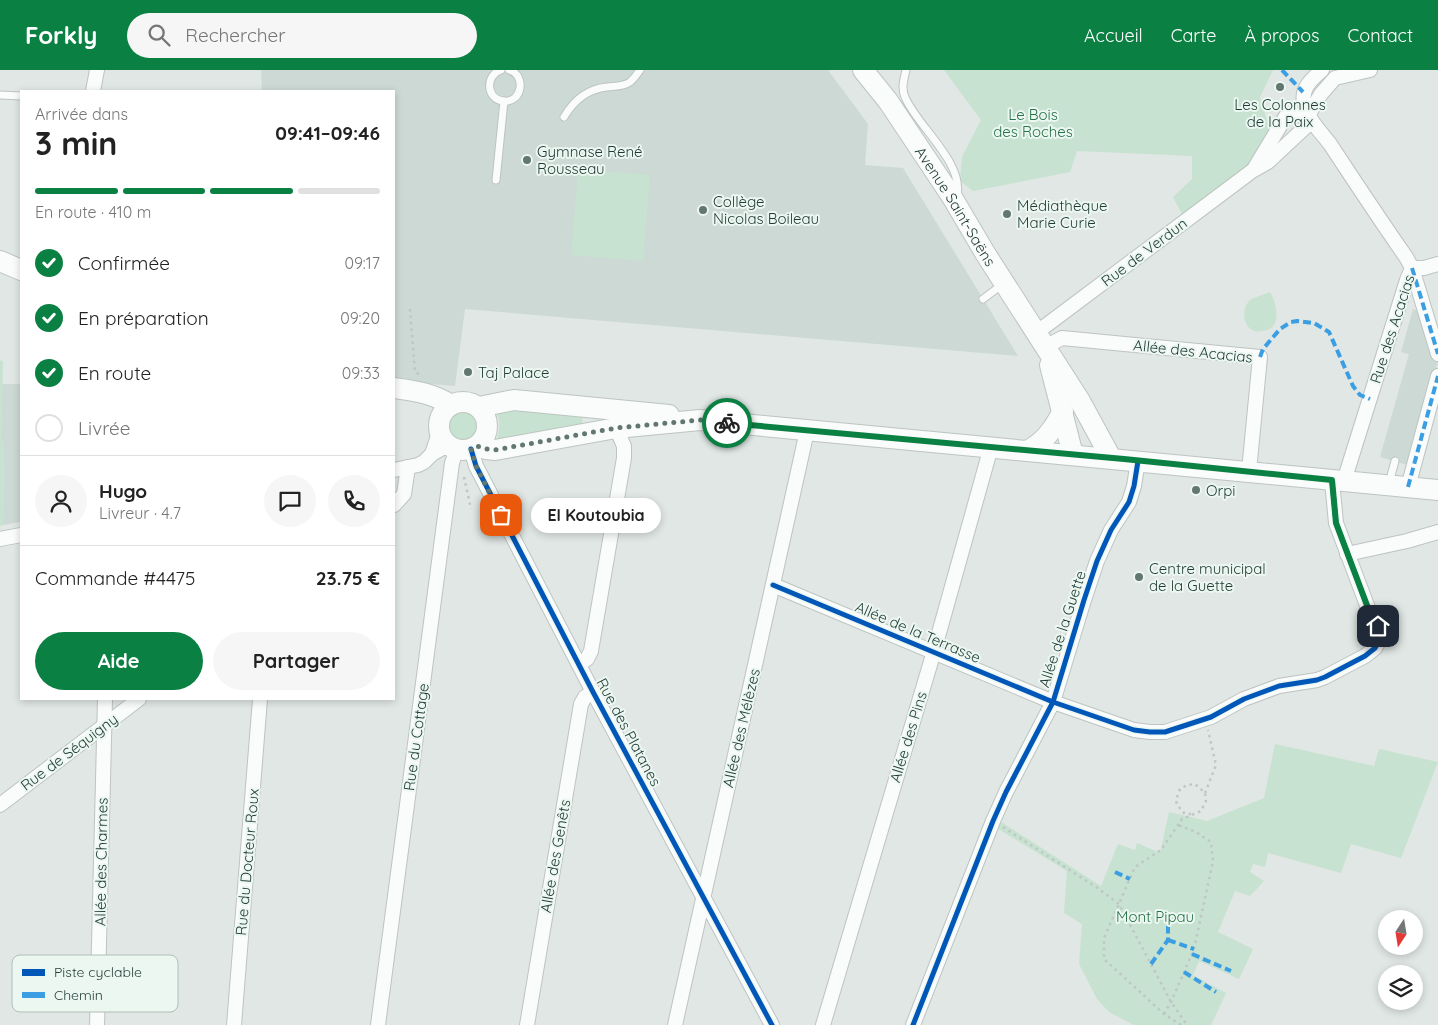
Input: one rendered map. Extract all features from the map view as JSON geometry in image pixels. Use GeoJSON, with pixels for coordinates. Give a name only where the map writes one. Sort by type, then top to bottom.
{"type":"FeatureCollection","features":[{"type":"Feature","properties":{"kind":"main road","name":"Avenue Saint-Saëns"},"geometry":{"type":"LineString","coordinates":[[863,70],[888,101],[955,202],[985,253],[1080,401],[1110,458]]}},
{"type":"Feature","properties":{"kind":"main road"},"geometry":{"type":"LineString","coordinates":[[0,252],[20,259]]}},
{"type":"Feature","properties":{"kind":"main road"},"geometry":{"type":"LineString","coordinates":[[0,261],[20,270]]}},
{"type":"Feature","properties":{"kind":"main road","name":"Avenue Saint-Saëns"},"geometry":{"type":"LineString","coordinates":[[1040,340],[1063,411],[1073,455]]}},
{"type":"Feature","properties":{"kind":"main road"},"geometry":{"type":"LineString","coordinates":[[395,388],[438,397],[452,436]]}},
{"type":"Feature","properties":{"kind":"main road"},"geometry":{"type":"LineString","coordinates":[[395,396],[415,399],[432,405],[452,436],[486,449],[495,450],[616,428],[700,420]]}},
{"type":"Feature","properties":{"kind":"main road"},"geometry":{"type":"LineString","coordinates":[[479,407],[514,400],[636,411],[700,420],[1438,490]]}},
{"type":"Feature","properties":{"kind":"main road"},"geometry":{"type":"LineString","coordinates":[[465,401],[479,407],[484,413],[488,427],[482,441],[452,436],[458,402],[465,401]]}},
{"type":"Feature","properties":{"kind":"main road"},"geometry":{"type":"LineString","coordinates":[[1027,450],[1037,446],[1053,430],[1063,411]]}},
{"type":"Feature","properties":{"kind":"street"},"geometry":{"type":"LineString","coordinates":[[92,90],[97,70]]}},
{"type":"Feature","properties":{"kind":"street","name":"Rue de Verdun"},"geometry":{"type":"LineString","coordinates":[[1252,171],[1286,116],[1292,102],[1322,70]]}},
{"type":"Feature","properties":{"kind":"street"},"geometry":{"type":"LineString","coordinates":[[1332,74],[1370,70]]}},
{"type":"Feature","properties":{"kind":"street","name":"Rue de Verdun"},"geometry":{"type":"LineString","coordinates":[[1040,340],[1252,171],[1268,162],[1311,118],[1332,74]]}},
{"type":"Feature","properties":{"kind":"street"},"geometry":{"type":"LineString","coordinates":[[1286,116],[1311,118],[1304,103],[1303,92]]}},
{"type":"Feature","properties":{"kind":"street","name":"Rue des Acacias"},"geometry":{"type":"LineString","coordinates":[[1311,118],[1346,167],[1412,268],[1338,481]]}},
{"type":"Feature","properties":{"kind":"street"},"geometry":{"type":"LineString","coordinates":[[1438,264],[1424,268],[1412,268],[1438,354]]}},
{"type":"Feature","properties":{"kind":"street","name":"Allée des Acacias"},"geometry":{"type":"LineString","coordinates":[[1040,340],[1062,338],[1260,357],[1249,472]]}},
{"type":"Feature","properties":{"kind":"street"},"geometry":{"type":"LineString","coordinates":[[1408,487],[1438,376]]}},
{"type":"Feature","properties":{"kind":"street"},"geometry":{"type":"LineString","coordinates":[[579,664],[587,659],[591,651],[624,458],[624,446],[616,428]]}},
{"type":"Feature","properties":{"kind":"street","name":"Allée des Mélèzes"},"geometry":{"type":"LineString","coordinates":[[675,1025],[807,430]]}},
{"type":"Feature","properties":{"kind":"street"},"geometry":{"type":"LineString","coordinates":[[395,470],[408,468],[424,462],[452,436]]}},
{"type":"Feature","properties":{"kind":"street","name":"Rue des Platanes"},"geometry":{"type":"LineString","coordinates":[[452,436],[476,466],[593,692],[772,1025]]}},
{"type":"Feature","properties":{"kind":"street","name":"Rue du Cottage"},"geometry":{"type":"LineString","coordinates":[[378,1025],[452,464],[452,436]]}},
{"type":"Feature","properties":{"kind":"street","name":"Allée des Pins"},"geometry":{"type":"LineString","coordinates":[[823,1025],[934,652],[991,447]]}},
{"type":"Feature","properties":{"kind":"street","name":"Allée de la Guette"},"geometry":{"type":"LineString","coordinates":[[913,1025],[993,821],[1052,702],[1097,561],[1111,530],[1129,502],[1138,461]]}},
{"type":"Feature","properties":{"kind":"street"},"geometry":{"type":"LineString","coordinates":[[395,504],[404,494],[408,468]]}},
{"type":"Feature","properties":{"kind":"street","name":"Allée de la Terrasse"},"geometry":{"type":"LineString","coordinates":[[773,585],[1052,702],[1134,730],[1165,732],[1211,717],[1244,698],[1279,686],[1325,677],[1365,656],[1375,648],[1379,642],[1380,633],[1368,608],[1336,523],[1338,481]]}},
{"type":"Feature","properties":{"kind":"street"},"geometry":{"type":"LineString","coordinates":[[1348,554],[1407,542],[1438,532]]}},
{"type":"Feature","properties":{"kind":"street"},"geometry":{"type":"LineString","coordinates":[[0,539],[20,535]]}},
{"type":"Feature","properties":{"kind":"street","name":"Allée des Genêts"},"geometry":{"type":"LineString","coordinates":[[526,1025],[581,704],[585,697],[593,692]]}},
{"type":"Feature","properties":{"kind":"street","name":"Allée des Charmes"},"geometry":{"type":"LineString","coordinates":[[99,955],[105,700]]}},
{"type":"Feature","properties":{"kind":"street","name":"Rue de Séquigny"},"geometry":{"type":"LineString","coordinates":[[0,804],[138,700]]}},
{"type":"Feature","properties":{"kind":"street","name":"Rue du Docteur Roux"},"geometry":{"type":"LineString","coordinates":[[234,1025],[260,700]]}},
{"type":"Feature","properties":{"kind":"street","name":"Allée des Charmes"},"geometry":{"type":"LineString","coordinates":[[97,1012],[97,1025]]}},
{"type":"Feature","properties":{"kind":"lane"},"geometry":{"type":"LineString","coordinates":[[501,70],[491,76],[489,84],[491,93],[496,99],[504,101],[513,100],[519,94],[521,86],[519,77],[512,70]]}},
{"type":"Feature","properties":{"kind":"lane"},"geometry":{"type":"LineString","coordinates":[[564,117],[578,98],[602,87],[623,85],[631,81],[640,70]]}},
{"type":"Feature","properties":{"kind":"lane"},"geometry":{"type":"LineString","coordinates":[[906,70],[903,82],[904,96],[947,158],[955,175],[958,190],[955,202]]}},
{"type":"Feature","properties":{"kind":"lane"},"geometry":{"type":"LineString","coordinates":[[0,95],[20,96]]}},
{"type":"Feature","properties":{"kind":"lane"},"geometry":{"type":"LineString","coordinates":[[496,180],[504,101]]}},
{"type":"Feature","properties":{"kind":"lane"},"geometry":{"type":"LineString","coordinates":[[983,299],[1005,282]]}},
{"type":"Feature","properties":{"kind":"lane"},"geometry":{"type":"LineString","coordinates":[[1388,485],[1395,461]]}},
{"type":"Feature","properties":{"kind":"path"},"geometry":{"type":"LineString","coordinates":[[410,309],[415,372],[422,376]]}},
{"type":"Feature","properties":{"kind":"path"},"geometry":{"type":"LineString","coordinates":[[465,483],[471,509]]}},
{"type":"Feature","properties":{"kind":"path"},"geometry":{"type":"LineString","coordinates":[[1181,1025],[1164,1014],[1104,959],[1104,938],[1136,867],[1161,850],[1182,820],[1201,811],[1206,801],[1205,793],[1216,765],[1205,719]]}},
{"type":"Feature","properties":{"kind":"path"},"geometry":{"type":"LineString","coordinates":[[1194,814],[1185,814],[1178,805],[1176,800],[1180,789],[1186,785],[1195,784],[1205,793]]}},
{"type":"Feature","properties":{"kind":"path"},"geometry":{"type":"LineString","coordinates":[[993,821],[1099,889],[1119,904],[1171,1002],[1188,1025]]}},
{"type":"Feature","properties":{"kind":"path"},"geometry":{"type":"LineString","coordinates":[[1164,1014],[1194,949],[1213,861],[1211,842],[1196,832],[1178,825]]}},
{"type":"Feature","properties":{"kind":"shaded area","name":"Collège Nicolas Boileau"},"geometry":{"type":"Polygon","coordinates":[[[261,70],[828,70],[868,124],[865,165],[903,168],[1018,356],[465,309],[455,386],[395,381],[395,90],[262,90],[261,70]]]}},
{"type":"Feature","properties":{"kind":"shaded area"},"geometry":{"type":"Polygon","coordinates":[[[1413,309],[1424,313],[1438,362],[1421,420],[1411,466],[1380,457],[1409,354],[1401,352],[1413,309]]]}},
{"type":"Feature","properties":{"kind":"shaded area"},"geometry":{"type":"Polygon","coordinates":[[[2,384],[20,384],[20,522],[3,525],[4,443],[1,439],[2,384]]]}},
{"type":"Feature","properties":{"kind":"green space","name":"Le Bois des Roches"},"geometry":{"type":"Polygon","coordinates":[[[944,70],[1273,70],[1260,97],[1269,127],[1263,152],[1252,165],[1182,214],[1173,197],[1192,179],[1192,156],[1077,151],[1070,172],[973,191],[960,181],[962,157],[981,120],[944,70]]]}},
{"type":"Feature","properties":{"kind":"green space"},"geometry":{"type":"Polygon","coordinates":[[[578,169],[650,175],[643,261],[571,255],[578,169]]]}},
{"type":"Feature","properties":{"kind":"green space"},"geometry":{"type":"Polygon","coordinates":[[[1270,292],[1276,307],[1275,323],[1267,330],[1255,331],[1248,326],[1244,318],[1246,305],[1253,298],[1270,292]]]}},
{"type":"Feature","properties":{"kind":"green space"},"geometry":{"type":"Polygon","coordinates":[[[0,360],[3,362],[1,439],[4,443],[3,525],[0,526],[0,360]]]}},
{"type":"Feature","properties":{"kind":"green space"},"geometry":{"type":"Polygon","coordinates":[[[517,407],[583,415],[582,424],[497,441],[499,424],[497,413],[517,407]]]}},
{"type":"Feature","properties":{"kind":"green space"},"geometry":{"type":"Polygon","coordinates":[[[463,410],[474,415],[479,426],[474,437],[463,442],[452,437],[447,426],[452,415],[463,410]]]}},
{"type":"Feature","properties":{"kind":"green space","name":"Mont Pipau"},"geometry":{"type":"Polygon","coordinates":[[[1275,744],[1374,766],[1379,749],[1438,762],[1401,858],[1351,844],[1341,873],[1268,853],[1265,867],[1253,864],[1250,872],[1264,881],[1250,896],[1235,891],[1218,932],[1253,949],[1239,979],[1199,961],[1193,975],[1226,993],[1211,1025],[1134,1025],[1109,1012],[1097,999],[1079,964],[1082,924],[1064,913],[1067,871],[992,825],[995,818],[1101,886],[1118,844],[1135,850],[1137,843],[1160,853],[1169,812],[1207,821],[1264,798],[1275,744]]]}},
{"type":"Feature","properties":{"kind":"marked path"},"geometry":{"type":"LineString","coordinates":[[1282,70],[1303,92]]}},
{"type":"Feature","properties":{"kind":"marked path"},"geometry":{"type":"LineString","coordinates":[[1412,268],[1438,354]]}},
{"type":"Feature","properties":{"kind":"marked path"},"geometry":{"type":"LineString","coordinates":[[1260,357],[1263,349],[1280,329],[1291,322],[1314,323],[1329,332],[1353,386],[1360,395],[1370,399]]}},
{"type":"Feature","properties":{"kind":"marked path"},"geometry":{"type":"LineString","coordinates":[[1408,487],[1438,376]]}},
{"type":"Feature","properties":{"kind":"marked path"},"geometry":{"type":"LineString","coordinates":[[1115,872],[1130,879]]}},
{"type":"Feature","properties":{"kind":"marked path"},"geometry":{"type":"LineString","coordinates":[[1151,964],[1168,940],[1168,926]]}},
{"type":"Feature","properties":{"kind":"marked path"},"geometry":{"type":"LineString","coordinates":[[1168,940],[1194,949]]}},
{"type":"Feature","properties":{"kind":"marked path"},"geometry":{"type":"LineString","coordinates":[[1192,954],[1231,971]]}},
{"type":"Feature","properties":{"kind":"marked path"},"geometry":{"type":"LineString","coordinates":[[1184,972],[1216,992]]}},
{"type":"Feature","properties":{"kind":"cycle path"},"geometry":{"type":"LineString","coordinates":[[471,449],[476,466],[593,692],[772,1025]]}},
{"type":"Feature","properties":{"kind":"cycle path"},"geometry":{"type":"LineString","coordinates":[[913,1025],[993,821],[1053,702],[1097,561],[1111,530],[1129,502],[1138,461]]}},
{"type":"Feature","properties":{"kind":"cycle path"},"geometry":{"type":"LineString","coordinates":[[773,585],[1053,702],[1134,730],[1165,732],[1211,717],[1244,699],[1279,686],[1325,677],[1365,656],[1375,648],[1379,641],[1380,633],[1368,608],[1336,523],[1332,481]]}},
{"type":"Feature","properties":{"kind":"way so far"},"geometry":{"type":"LineString","coordinates":[[501,515],[476,466],[471,449],[477,446],[495,450],[616,428],[700,420],[727,423]]}},
{"type":"Feature","properties":{"kind":"place","name":"Les Colonnes de la Paix"},"geometry":{"type":"Point","coordinates":[1280,87]}},
{"type":"Feature","properties":{"kind":"place","name":"Gymnase René Rousseau"},"geometry":{"type":"Point","coordinates":[527,160]}},
{"type":"Feature","properties":{"kind":"place","name":"Collège Nicolas Boileau"},"geometry":{"type":"Point","coordinates":[703,210]}},
{"type":"Feature","properties":{"kind":"place","name":"Médiathèque Marie Curie"},"geometry":{"type":"Point","coordinates":[1007,214]}},
{"type":"Feature","properties":{"kind":"place","name":"Taj Palace"},"geometry":{"type":"Point","coordinates":[468,372]}},
{"type":"Feature","properties":{"kind":"place","name":"Orpi"},"geometry":{"type":"Point","coordinates":[1196,490]}},
{"type":"Feature","properties":{"kind":"place","name":"El Koutoubia"},"geometry":{"type":"Point","coordinates":[501,515]}},
{"type":"Feature","properties":{"kind":"place","name":"Centre municipal de la Guette"},"geometry":{"type":"Point","coordinates":[1139,577]}},
{"type":"Feature","properties":{"kind":"route"},"geometry":{"type":"LineString","coordinates":[[727,423],[1332,480],[1336,523],[1368,608],[1378,626]]}}]}
